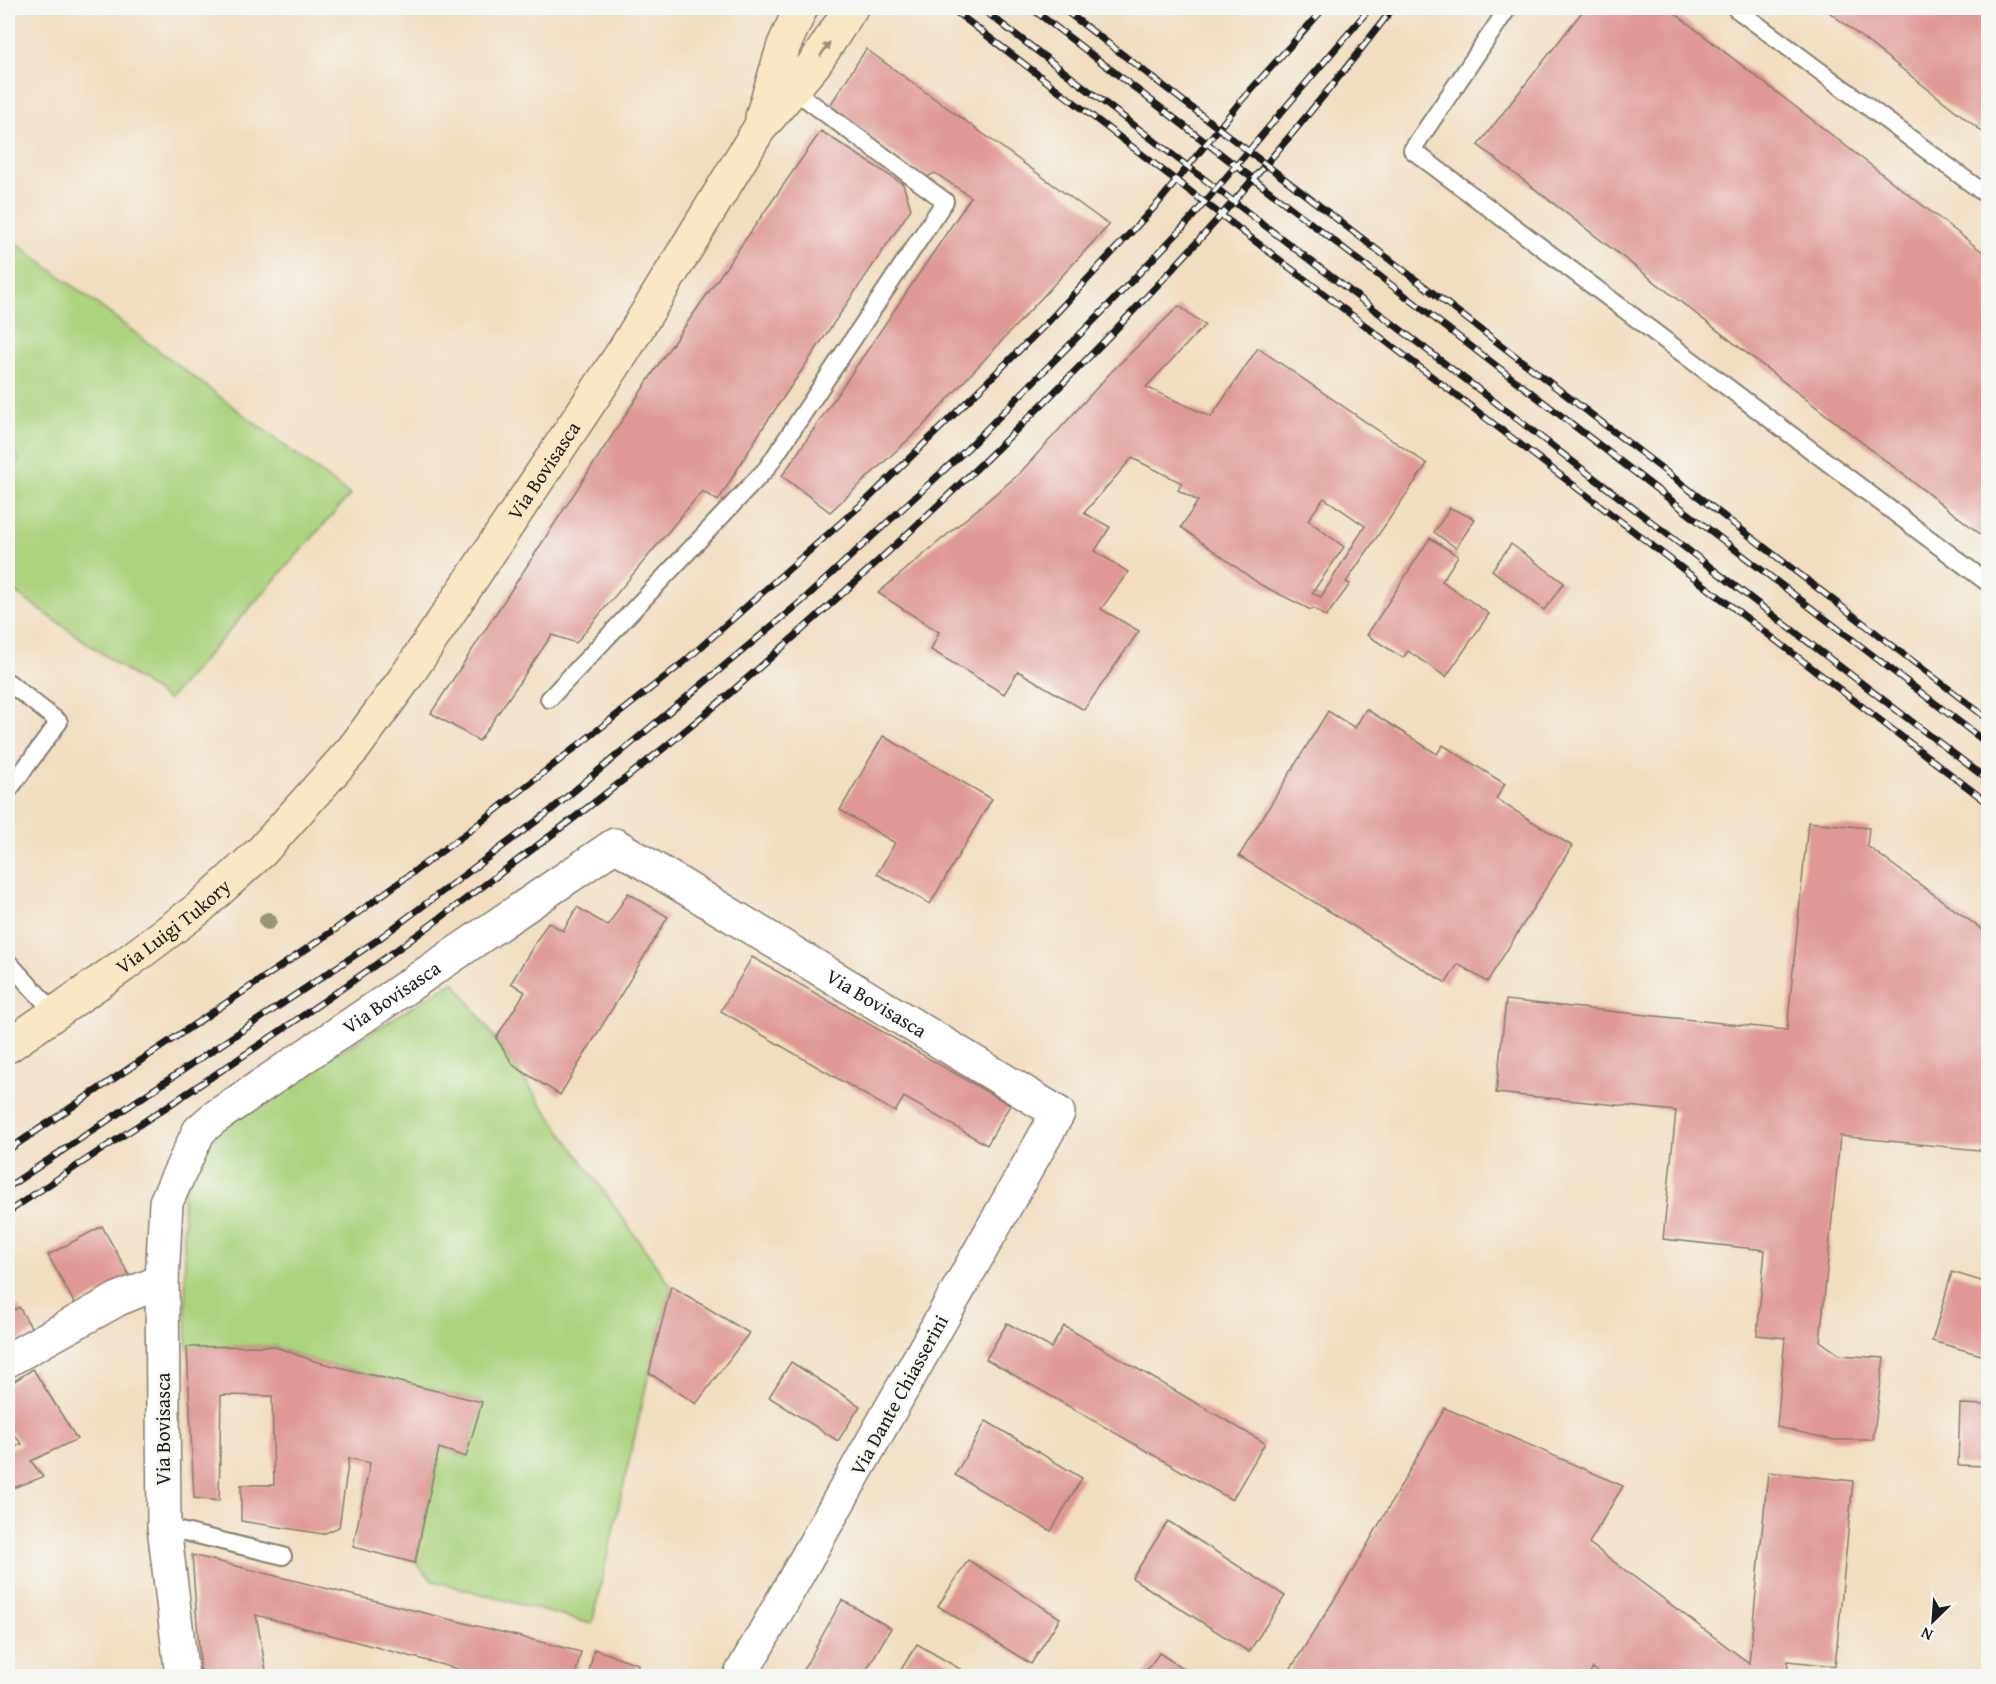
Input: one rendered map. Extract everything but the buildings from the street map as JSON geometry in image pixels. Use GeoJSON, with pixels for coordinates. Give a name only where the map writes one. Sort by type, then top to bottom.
{"type":"FeatureCollection","features":[{"type":"Feature","properties":{"kind":"street","name":"Via Bovisasca"},"geometry":{"type":"LineString","coordinates":[[783,84],[784,45],[801,8]]}},
{"type":"Feature","properties":{"kind":"street","name":"Via Bovisasca"},"geometry":{"type":"LineString","coordinates":[[322,786],[380,714],[623,352],[750,143],[764,112],[783,84],[826,49],[851,8]]}},
{"type":"Feature","properties":{"kind":"street","name":"Via Luigi Tukory"},"geometry":{"type":"LineString","coordinates":[[8,1046],[124,965],[206,902],[262,851],[322,786]]}},
{"type":"Feature","properties":{"kind":"street","name":"Via Bovisasca"},"geometry":{"type":"LineString","coordinates":[[182,1677],[164,1527],[162,1281],[166,1202],[199,1131],[208,1122],[615,845],[1058,1113]]}},
{"type":"Feature","properties":{"kind":"street","name":"Via Dante Chiasserini"},"geometry":{"type":"LineString","coordinates":[[740,1677],[1058,1113]]}},
{"type":"Feature","properties":{"kind":"street"},"geometry":{"type":"LineString","coordinates":[[8,1360],[118,1299],[162,1281]]}},
{"type":"Feature","properties":{"kind":"lane"},"geometry":{"type":"LineString","coordinates":[[1508,8],[1412,150],[1989,583]]}},
{"type":"Feature","properties":{"kind":"lane"},"geometry":{"type":"LineString","coordinates":[[1734,8],[1989,196]]}},
{"type":"Feature","properties":{"kind":"lane"},"geometry":{"type":"LineString","coordinates":[[549,699],[767,468],[945,201],[783,84]]}},
{"type":"Feature","properties":{"kind":"lane"},"geometry":{"type":"LineString","coordinates":[[8,682],[59,722],[8,791]]}},
{"type":"Feature","properties":{"kind":"lane"},"geometry":{"type":"LineString","coordinates":[[8,962],[55,1013]]}},
{"type":"Feature","properties":{"kind":"lane"},"geometry":{"type":"LineString","coordinates":[[164,1527],[283,1556]]}},
{"type":"Feature","properties":{"kind":"green space"},"geometry":{"type":"Polygon","coordinates":[[[8,237],[350,495],[168,700],[8,587],[8,475],[19,459],[8,449],[8,237]]]}},
{"type":"Feature","properties":{"kind":"green space"},"geometry":{"type":"Polygon","coordinates":[[[454,981],[671,1286],[592,1624],[434,1581],[415,1563],[439,1448],[466,1457],[482,1402],[314,1361],[273,1346],[187,1347],[183,1190],[210,1132],[454,981]]]}},
{"type":"Feature","properties":{"kind":"railway"},"geometry":{"type":"LineString","coordinates":[[951,8],[1988,803]]}},
{"type":"Feature","properties":{"kind":"railway"},"geometry":{"type":"LineString","coordinates":[[981,8],[1988,780]]}},
{"type":"Feature","properties":{"kind":"railway"},"geometry":{"type":"LineString","coordinates":[[1031,8],[1988,744]]}},
{"type":"Feature","properties":{"kind":"railway"},"geometry":{"type":"LineString","coordinates":[[1062,8],[1988,719]]}},
{"type":"Feature","properties":{"kind":"railway"},"geometry":{"type":"LineString","coordinates":[[8,1150],[333,931],[472,829],[684,662],[871,496],[1047,323],[1160,201],[1240,102],[1324,8]]}},
{"type":"Feature","properties":{"kind":"railway"},"geometry":{"type":"LineString","coordinates":[[8,1187],[376,941],[550,811],[802,601],[967,449],[1102,312],[1189,221],[1370,8]]}},
{"type":"Feature","properties":{"kind":"railway"},"geometry":{"type":"LineString","coordinates":[[8,1212],[297,1019],[411,939],[608,792],[744,681],[918,524],[1086,360],[1245,189],[1393,8]]}}]}
